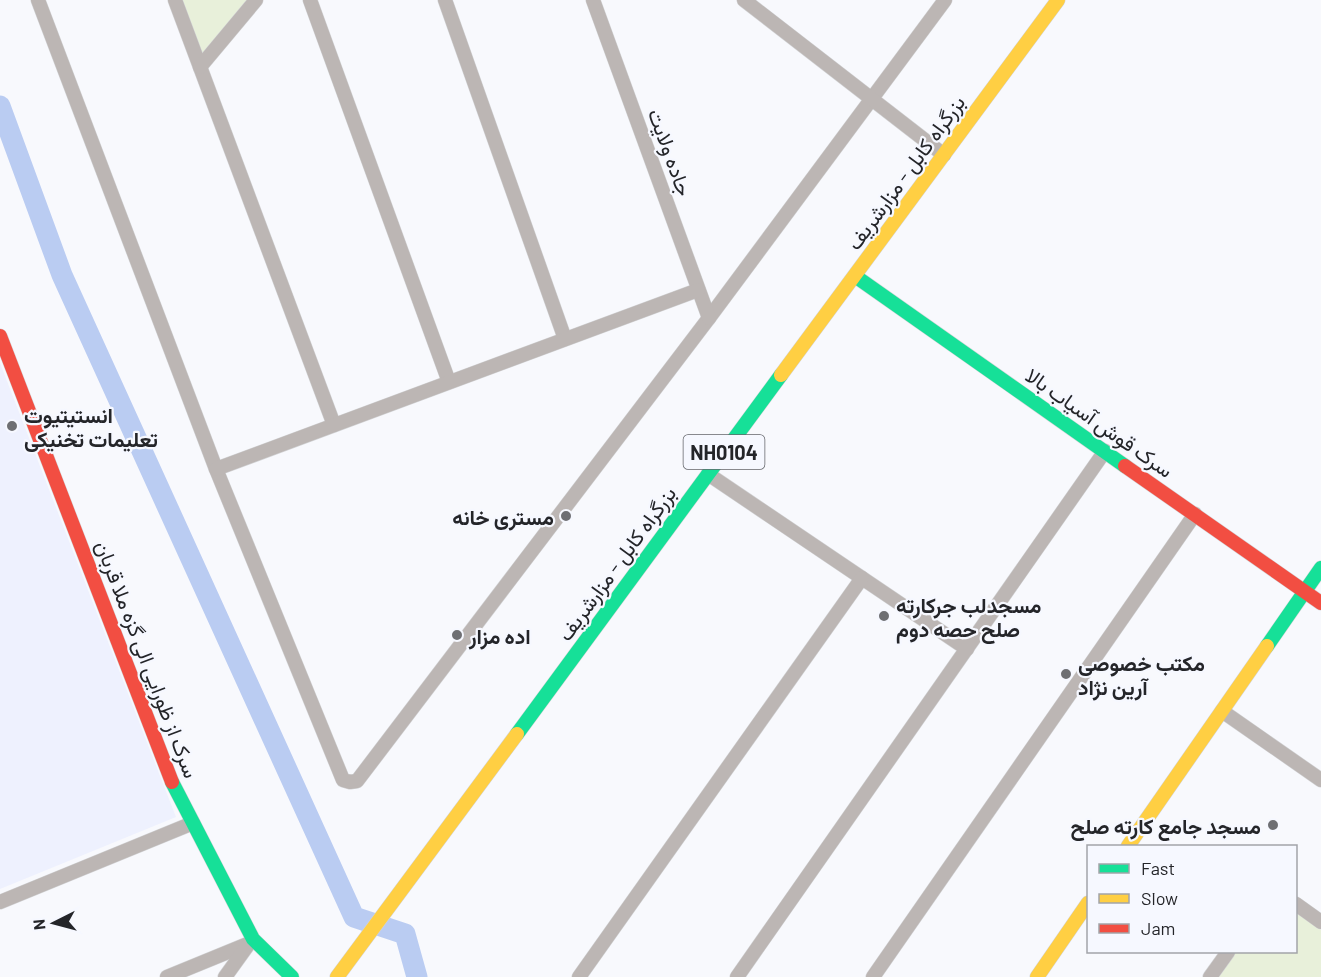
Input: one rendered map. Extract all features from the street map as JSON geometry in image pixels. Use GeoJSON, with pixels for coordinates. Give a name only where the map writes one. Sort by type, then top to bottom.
{"type":"FeatureCollection","features":[{"type":"Feature","properties":{"kind":"main road","name":"بزرگراه کابل - مزارشریف"},"geometry":{"type":"LineString","coordinates":[[337,977],[1058,0]]}},
{"type":"Feature","properties":{"kind":"main road","name":"سرک قوش آسیاب بالا"},"geometry":{"type":"LineString","coordinates":[[855,276],[1321,603]]}},
{"type":"Feature","properties":{"kind":"main road","name":"سرک از ظورایی الی گزه ملا قربان"},"geometry":{"type":"LineString","coordinates":[[0,336],[173,784],[251,941],[292,977]]}},
{"type":"Feature","properties":{"kind":"main road"},"geometry":{"type":"LineString","coordinates":[[1129,845],[1321,568]]}},
{"type":"Feature","properties":{"kind":"main road"},"geometry":{"type":"LineString","coordinates":[[1038,977],[1087,906]]}},
{"type":"Feature","properties":{"kind":"street"},"geometry":{"type":"LineString","coordinates":[[38,0],[216,469],[343,780],[350,783],[357,781],[709,318],[945,0]]}},
{"type":"Feature","properties":{"kind":"street"},"geometry":{"type":"LineString","coordinates":[[175,0],[334,425]]}},
{"type":"Feature","properties":{"kind":"street"},"geometry":{"type":"LineString","coordinates":[[200,67],[256,0]]}},
{"type":"Feature","properties":{"kind":"street"},"geometry":{"type":"LineString","coordinates":[[310,0],[449,382]]}},
{"type":"Feature","properties":{"kind":"street"},"geometry":{"type":"LineString","coordinates":[[445,0],[566,339]]}},
{"type":"Feature","properties":{"kind":"street","name":"جاده ولایت"},"geometry":{"type":"LineString","coordinates":[[593,0],[709,318]]}},
{"type":"Feature","properties":{"kind":"street"},"geometry":{"type":"LineString","coordinates":[[744,0],[944,155]]}},
{"type":"Feature","properties":{"kind":"street"},"geometry":{"type":"LineString","coordinates":[[216,469],[698,290]]}},
{"type":"Feature","properties":{"kind":"street"},"geometry":{"type":"LineString","coordinates":[[737,977],[1105,452]]}},
{"type":"Feature","properties":{"kind":"street"},"geometry":{"type":"LineString","coordinates":[[708,474],[967,649]]}},
{"type":"Feature","properties":{"kind":"street"},"geometry":{"type":"LineString","coordinates":[[873,977],[1195,514]]}},
{"type":"Feature","properties":{"kind":"street"},"geometry":{"type":"LineString","coordinates":[[579,977],[862,578]]}},
{"type":"Feature","properties":{"kind":"street"},"geometry":{"type":"LineString","coordinates":[[1222,711],[1321,780]]}},
{"type":"Feature","properties":{"kind":"street"},"geometry":{"type":"LineString","coordinates":[[0,902],[193,823]]}},
{"type":"Feature","properties":{"kind":"street"},"geometry":{"type":"LineString","coordinates":[[1297,905],[1321,922]]}},
{"type":"Feature","properties":{"kind":"street"},"geometry":{"type":"LineString","coordinates":[[167,977],[251,941]]}},
{"type":"Feature","properties":{"kind":"street"},"geometry":{"type":"LineString","coordinates":[[225,977],[251,941]]}},
{"type":"Feature","properties":{"kind":"street"},"geometry":{"type":"LineString","coordinates":[[1210,977],[1227,953]]}},
{"type":"Feature","properties":{"kind":"shaded area"},"geometry":{"type":"Polygon","coordinates":[[[0,363],[176,817],[0,889],[0,363]]]}},
{"type":"Feature","properties":{"kind":"green space"},"geometry":{"type":"Polygon","coordinates":[[[180,0],[248,0],[202,55],[180,0]]]}},
{"type":"Feature","properties":{"kind":"green space"},"geometry":{"type":"Polygon","coordinates":[[[1297,913],[1321,930],[1321,977],[1218,977],[1235,953],[1297,953],[1297,913]]]}},
{"type":"Feature","properties":{"kind":"waterway"},"geometry":{"type":"LineString","coordinates":[[0,106],[62,275],[354,917],[405,934],[417,977]]}},
{"type":"Feature","properties":{"kind":"traffic: fast"},"geometry":{"type":"LineString","coordinates":[[855,276],[1125,466]]}},
{"type":"Feature","properties":{"kind":"traffic: fast"},"geometry":{"type":"LineString","coordinates":[[517,734],[781,375]]}},
{"type":"Feature","properties":{"kind":"traffic: fast"},"geometry":{"type":"LineString","coordinates":[[1267,646],[1321,568]]}},
{"type":"Feature","properties":{"kind":"traffic: fast"},"geometry":{"type":"LineString","coordinates":[[172,782],[253,939],[292,977]]}},
{"type":"Feature","properties":{"kind":"traffic: slow"},"geometry":{"type":"LineString","coordinates":[[781,375],[1058,0]]}},
{"type":"Feature","properties":{"kind":"traffic: slow"},"geometry":{"type":"LineString","coordinates":[[1129,845],[1267,646]]}},
{"type":"Feature","properties":{"kind":"traffic: slow"},"geometry":{"type":"LineString","coordinates":[[337,977],[517,734]]}},
{"type":"Feature","properties":{"kind":"traffic: slow"},"geometry":{"type":"LineString","coordinates":[[1037,977],[1087,904]]}},
{"type":"Feature","properties":{"kind":"traffic: jam"},"geometry":{"type":"LineString","coordinates":[[0,336],[172,782]]}},
{"type":"Feature","properties":{"kind":"traffic: jam"},"geometry":{"type":"LineString","coordinates":[[1125,466],[1321,603]]}},
{"type":"Feature","properties":{"kind":"place","name":"انستیتیوت تعلیمات تخنیکی"},"geometry":{"type":"Point","coordinates":[12,426]}},
{"type":"Feature","properties":{"kind":"place","name":"مستری خانه"},"geometry":{"type":"Point","coordinates":[566,516]}},
{"type":"Feature","properties":{"kind":"place","name":"مسجدلب جرکارته صلح حصه دوم"},"geometry":{"type":"Point","coordinates":[884,616]}},
{"type":"Feature","properties":{"kind":"place","name":"اده مزار"},"geometry":{"type":"Point","coordinates":[457,635]}},
{"type":"Feature","properties":{"kind":"place","name":"مکتب خصوصی آرین نژاد"},"geometry":{"type":"Point","coordinates":[1066,674]}},
{"type":"Feature","properties":{"kind":"place","name":"مسجد جامع کارته صلح"},"geometry":{"type":"Point","coordinates":[1273,825]}}]}
